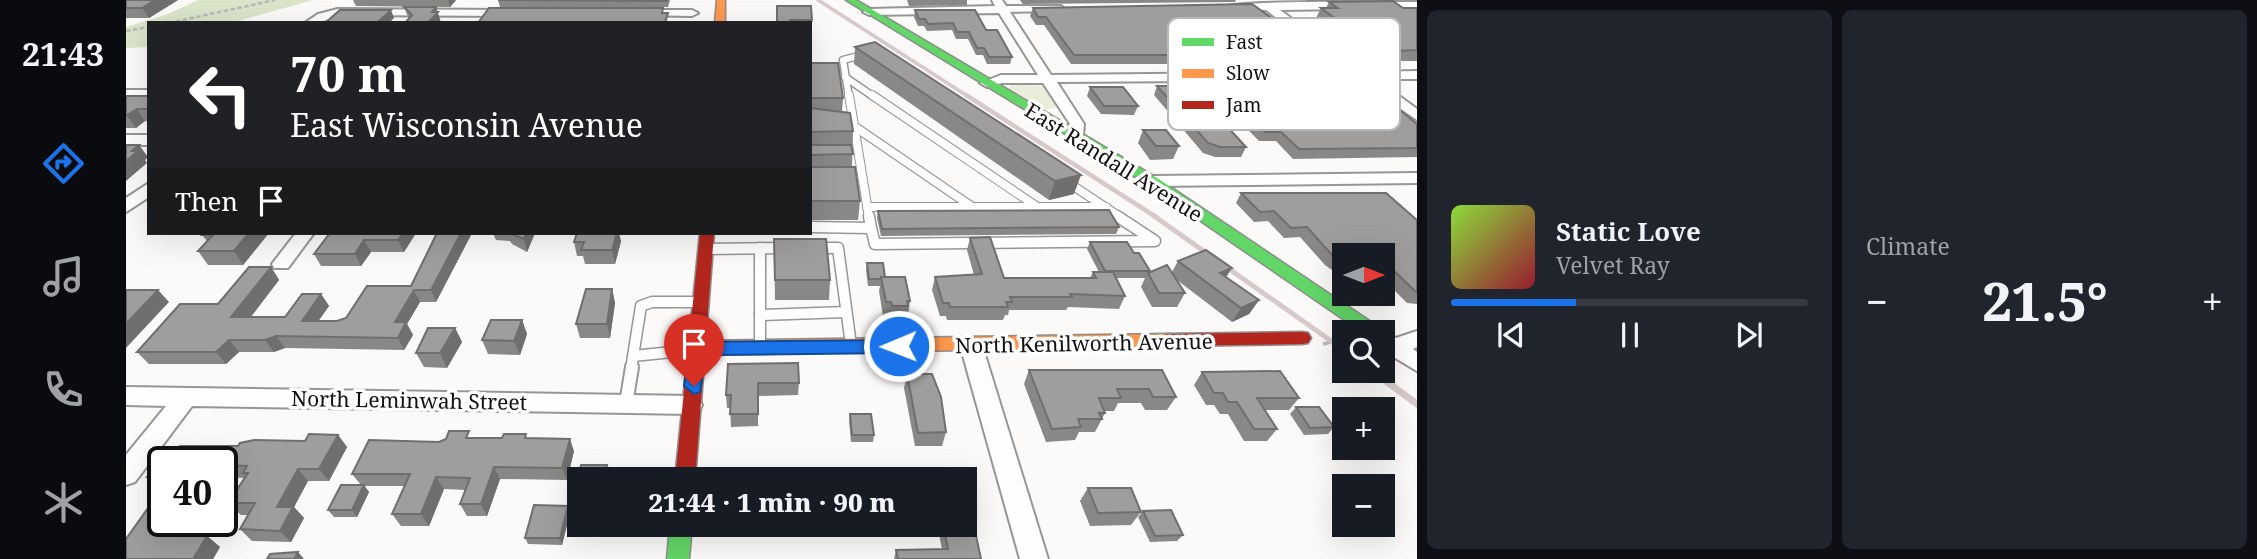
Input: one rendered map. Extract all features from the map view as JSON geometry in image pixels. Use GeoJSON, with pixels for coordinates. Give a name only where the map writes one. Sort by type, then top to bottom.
{"type":"FeatureCollection","features":[{"type":"Feature","properties":{"kind":"street"},"geometry":{"type":"LineString","coordinates":[[467,18],[481,0]]}},
{"type":"Feature","properties":{"kind":"street"},"geometry":{"type":"LineString","coordinates":[[630,13],[692,18],[693,0]]}},
{"type":"Feature","properties":{"kind":"street"},"geometry":{"type":"LineString","coordinates":[[720,21],[721,0]]}},
{"type":"Feature","properties":{"kind":"street"},"geometry":{"type":"LineString","coordinates":[[732,21],[734,0]]}},
{"type":"Feature","properties":{"kind":"street","name":"East Randall Avenue"},"geometry":{"type":"LineString","coordinates":[[850,0],[1152,181],[1356,320]]}},
{"type":"Feature","properties":{"kind":"street"},"geometry":{"type":"LineString","coordinates":[[1264,3],[1284,18]]}},
{"type":"Feature","properties":{"kind":"street"},"geometry":{"type":"LineString","coordinates":[[1216,7],[1264,3],[1417,5]]}},
{"type":"Feature","properties":{"kind":"street"},"geometry":{"type":"LineString","coordinates":[[869,12],[1000,4],[1069,8]]}},
{"type":"Feature","properties":{"kind":"street"},"geometry":{"type":"LineString","coordinates":[[1000,4],[1077,124],[1075,136]]}},
{"type":"Feature","properties":{"kind":"street"},"geometry":{"type":"LineString","coordinates":[[314,21],[326,14],[467,18],[525,13]]}},
{"type":"Feature","properties":{"kind":"street"},"geometry":{"type":"LineString","coordinates":[[987,83],[1001,79],[1168,77]]}},
{"type":"Feature","properties":{"kind":"street"},"geometry":{"type":"LineString","coordinates":[[126,94],[147,94]]}},
{"type":"Feature","properties":{"kind":"street"},"geometry":{"type":"LineString","coordinates":[[1400,103],[1417,116]]}},
{"type":"Feature","properties":{"kind":"street"},"geometry":{"type":"LineString","coordinates":[[126,140],[147,140]]}},
{"type":"Feature","properties":{"kind":"street"},"geometry":{"type":"LineString","coordinates":[[1152,181],[1417,178]]}},
{"type":"Feature","properties":{"kind":"street"},"geometry":{"type":"LineString","coordinates":[[126,207],[147,190]]}},
{"type":"Feature","properties":{"kind":"street"},"geometry":{"type":"LineString","coordinates":[[281,264],[303,235]]}},
{"type":"Feature","properties":{"kind":"street"},"geometry":{"type":"LineString","coordinates":[[686,467],[706,241]]}},
{"type":"Feature","properties":{"kind":"street","name":"North Kenilworth Avenue"},"geometry":{"type":"LineString","coordinates":[[698,348],[1302,338]]}},
{"type":"Feature","properties":{"kind":"street"},"geometry":{"type":"LineString","coordinates":[[1395,342],[1417,339]]}},
{"type":"Feature","properties":{"kind":"street"},"geometry":{"type":"LineString","coordinates":[[971,345],[1034,559]]}},
{"type":"Feature","properties":{"kind":"street"},"geometry":{"type":"LineString","coordinates":[[1395,347],[1417,363]]}},
{"type":"Feature","properties":{"kind":"street","name":"North Leminwah Street"},"geometry":{"type":"LineString","coordinates":[[126,396],[691,405]]}},
{"type":"Feature","properties":{"kind":"street"},"geometry":{"type":"LineString","coordinates":[[126,474],[186,397]]}},
{"type":"Feature","properties":{"kind":"street"},"geometry":{"type":"LineString","coordinates":[[678,559],[680,537]]}},
{"type":"Feature","properties":{"kind":"lane"},"geometry":{"type":"LineString","coordinates":[[873,52],[843,61],[859,179],[875,244],[1155,241],[1062,178]]}},
{"type":"Feature","properties":{"kind":"lane"},"geometry":{"type":"LineString","coordinates":[[845,77],[1036,207]]}},
{"type":"Feature","properties":{"kind":"lane"},"geometry":{"type":"LineString","coordinates":[[842,122],[852,122],[971,207]]}},
{"type":"Feature","properties":{"kind":"lane"},"geometry":{"type":"LineString","coordinates":[[846,157],[858,157]]}},
{"type":"Feature","properties":{"kind":"lane"},"geometry":{"type":"LineString","coordinates":[[867,207],[1106,207]]}},
{"type":"Feature","properties":{"kind":"lane"},"geometry":{"type":"LineString","coordinates":[[812,227],[871,228]]}},
{"type":"Feature","properties":{"kind":"lane"},"geometry":{"type":"LineString","coordinates":[[706,241],[760,248],[838,248],[851,347]]}},
{"type":"Feature","properties":{"kind":"lane"},"geometry":{"type":"LineString","coordinates":[[760,248],[760,348]]}},
{"type":"Feature","properties":{"kind":"lane"},"geometry":{"type":"LineString","coordinates":[[626,404],[641,306],[645,303],[702,302]]}},
{"type":"Feature","properties":{"kind":"lane"},"geometry":{"type":"LineString","coordinates":[[760,315],[846,312]]}},
{"type":"Feature","properties":{"kind":"lane"},"geometry":{"type":"LineString","coordinates":[[634,356],[668,355],[698,348]]}},
{"type":"Feature","properties":{"kind":"path"},"geometry":{"type":"LineString","coordinates":[[178,21],[275,0]]}},
{"type":"Feature","properties":{"kind":"path"},"geometry":{"type":"LineString","coordinates":[[126,31],[147,27]]}},
{"type":"Feature","properties":{"kind":"green space"},"geometry":{"type":"Polygon","coordinates":[[[198,0],[313,0],[238,21],[147,21],[147,47],[126,48],[126,27],[168,14],[198,0]]]}},
{"type":"Feature","properties":{"kind":"green space"},"geometry":{"type":"Polygon","coordinates":[[[1014,84],[1043,86],[1058,107],[1044,110],[1008,88],[1014,84]]]}},
{"type":"Feature","properties":{"kind":"building"},"geometry":{"type":"Polygon","coordinates":[[[126,0],[155,0],[142,8],[126,8],[126,0]]]}},
{"type":"Feature","properties":{"kind":"building"},"geometry":{"type":"Polygon","coordinates":[[[498,0],[667,0],[667,1],[498,0]]]}},
{"type":"Feature","properties":{"kind":"building"},"geometry":{"type":"Polygon","coordinates":[[[1393,1],[1403,8],[1417,8],[1417,50],[1400,51],[1400,18],[1334,18],[1321,8],[1338,8],[1329,2],[1393,1]]]}},
{"type":"Feature","properties":{"kind":"building"},"geometry":{"type":"Polygon","coordinates":[[[1252,4],[1272,18],[1168,18],[1168,55],[1074,55],[1046,17],[1038,17],[1033,8],[1252,4]]]}},
{"type":"Feature","properties":{"kind":"building"},"geometry":{"type":"Polygon","coordinates":[[[777,6],[811,6],[812,20],[777,21],[777,6]]]}},
{"type":"Feature","properties":{"kind":"building"},"geometry":{"type":"Polygon","coordinates":[[[404,7],[436,7],[432,12],[438,12],[430,21],[407,21],[412,15],[404,7]]]}},
{"type":"Feature","properties":{"kind":"building"},"geometry":{"type":"Polygon","coordinates":[[[489,8],[663,8],[662,13],[668,13],[666,21],[479,21],[489,8]]]}},
{"type":"Feature","properties":{"kind":"building"},"geometry":{"type":"Polygon","coordinates":[[[340,10],[391,10],[379,21],[327,21],[340,10]]]}},
{"type":"Feature","properties":{"kind":"building"},"geometry":{"type":"Polygon","coordinates":[[[915,10],[975,10],[986,30],[997,30],[1012,57],[989,57],[984,48],[977,48],[969,32],[957,32],[953,23],[928,24],[925,19],[919,19],[915,10]]]}},
{"type":"Feature","properties":{"kind":"building"},"geometry":{"type":"Polygon","coordinates":[[[875,42],[1081,175],[1055,181],[855,47],[875,42]]]}},
{"type":"Feature","properties":{"kind":"building"},"geometry":{"type":"Polygon","coordinates":[[[812,63],[838,63],[843,98],[812,98],[812,63]]]}},
{"type":"Feature","properties":{"kind":"building"},"geometry":{"type":"Polygon","coordinates":[[[1157,86],[1168,86],[1168,98],[1157,86]]]}},
{"type":"Feature","properties":{"kind":"building"},"geometry":{"type":"Polygon","coordinates":[[[1090,87],[1123,87],[1138,106],[1104,106],[1090,87]]]}},
{"type":"Feature","properties":{"kind":"building"},"geometry":{"type":"Polygon","coordinates":[[[126,96],[147,96],[147,109],[137,109],[126,116],[126,96]]]}},
{"type":"Feature","properties":{"kind":"building"},"geometry":{"type":"Polygon","coordinates":[[[812,108],[850,113],[853,131],[812,132],[812,108]]]}},
{"type":"Feature","properties":{"kind":"building"},"geometry":{"type":"Polygon","coordinates":[[[1400,110],[1417,124],[1417,148],[1299,149],[1281,132],[1263,130],[1400,130],[1400,110]]]}},
{"type":"Feature","properties":{"kind":"building"},"geometry":{"type":"Polygon","coordinates":[[[1143,130],[1166,130],[1179,146],[1156,146],[1143,130]]]}},
{"type":"Feature","properties":{"kind":"building"},"geometry":{"type":"Polygon","coordinates":[[[1196,130],[1230,130],[1246,147],[1220,147],[1208,143],[1196,130]]]}},
{"type":"Feature","properties":{"kind":"building"},"geometry":{"type":"Polygon","coordinates":[[[126,145],[139,145],[132,151],[138,151],[126,161],[126,145]]]}},
{"type":"Feature","properties":{"kind":"building"},"geometry":{"type":"Polygon","coordinates":[[[812,145],[851,145],[853,154],[812,155],[812,145]]]}},
{"type":"Feature","properties":{"kind":"building"},"geometry":{"type":"Polygon","coordinates":[[[812,167],[855,167],[860,201],[812,201],[812,167]]]}},
{"type":"Feature","properties":{"kind":"building"},"geometry":{"type":"Polygon","coordinates":[[[1241,193],[1386,193],[1417,220],[1417,293],[1395,272],[1395,243],[1332,243],[1332,255],[1307,227],[1291,228],[1274,211],[1260,212],[1241,193]]]}},
{"type":"Feature","properties":{"kind":"building"},"geometry":{"type":"Polygon","coordinates":[[[1109,210],[1119,227],[882,229],[878,211],[1109,210]]]}},
{"type":"Feature","properties":{"kind":"building"},"geometry":{"type":"Polygon","coordinates":[[[213,235],[247,235],[234,251],[198,251],[213,235]]]}},
{"type":"Feature","properties":{"kind":"building"},"geometry":{"type":"Polygon","coordinates":[[[328,235],[402,235],[398,240],[364,240],[355,254],[314,254],[328,235]]]}},
{"type":"Feature","properties":{"kind":"building"},"geometry":{"type":"Polygon","coordinates":[[[436,235],[460,235],[431,290],[414,290],[395,322],[406,322],[398,338],[276,336],[265,340],[229,340],[216,352],[137,352],[180,304],[218,304],[249,267],[271,267],[231,317],[285,317],[302,294],[321,294],[302,321],[337,321],[346,318],[367,286],[411,286],[436,235]]]}},
{"type":"Feature","properties":{"kind":"building"},"geometry":{"type":"Polygon","coordinates":[[[576,235],[616,235],[612,250],[581,250],[584,242],[574,242],[576,235]]]}},
{"type":"Feature","properties":{"kind":"building"},"geometry":{"type":"Polygon","coordinates":[[[990,237],[1004,278],[1096,278],[1093,272],[1113,272],[1125,296],[1070,294],[1072,297],[1010,297],[1012,302],[1006,302],[1008,307],[950,307],[949,303],[943,303],[935,277],[982,274],[970,238],[990,237]]]}},
{"type":"Feature","properties":{"kind":"building"},"geometry":{"type":"Polygon","coordinates":[[[774,239],[826,239],[830,280],[775,280],[774,239]]]}},
{"type":"Feature","properties":{"kind":"building"},"geometry":{"type":"Polygon","coordinates":[[[1090,242],[1127,242],[1134,253],[1139,253],[1150,271],[1105,271],[1090,242]]]}},
{"type":"Feature","properties":{"kind":"building"},"geometry":{"type":"Polygon","coordinates":[[[1206,250],[1232,268],[1220,273],[1259,300],[1241,308],[1178,261],[1206,250]]]}},
{"type":"Feature","properties":{"kind":"building"},"geometry":{"type":"Polygon","coordinates":[[[867,263],[883,263],[885,277],[869,279],[867,263]]]}},
{"type":"Feature","properties":{"kind":"building"},"geometry":{"type":"Polygon","coordinates":[[[1167,265],[1185,293],[1159,293],[1148,273],[1167,265]]]}},
{"type":"Feature","properties":{"kind":"building"},"geometry":{"type":"Polygon","coordinates":[[[881,277],[905,277],[910,301],[907,301],[908,306],[892,306],[891,302],[886,302],[881,277]]]}},
{"type":"Feature","properties":{"kind":"building"},"geometry":{"type":"Polygon","coordinates":[[[586,289],[612,289],[607,324],[576,324],[586,289]]]}},
{"type":"Feature","properties":{"kind":"building"},"geometry":{"type":"Polygon","coordinates":[[[126,290],[158,290],[126,324],[126,290]]]}},
{"type":"Feature","properties":{"kind":"building"},"geometry":{"type":"Polygon","coordinates":[[[491,320],[522,320],[514,341],[482,340],[491,320]]]}},
{"type":"Feature","properties":{"kind":"building"},"geometry":{"type":"Polygon","coordinates":[[[428,328],[455,328],[440,353],[416,353],[428,328]]]}},
{"type":"Feature","properties":{"kind":"building"},"geometry":{"type":"Polygon","coordinates":[[[798,363],[799,383],[758,383],[758,414],[730,414],[731,395],[726,395],[728,364],[798,363]]]}},
{"type":"Feature","properties":{"kind":"building"},"geometry":{"type":"Polygon","coordinates":[[[1029,370],[1162,370],[1176,397],[1153,397],[1149,389],[1117,389],[1121,398],[1099,398],[1105,413],[1099,413],[1102,419],[1078,419],[1081,427],[1052,429],[1029,370]]]}},
{"type":"Feature","properties":{"kind":"building"},"geometry":{"type":"Polygon","coordinates":[[[1280,371],[1299,398],[1257,398],[1277,429],[1254,429],[1237,402],[1228,402],[1223,393],[1214,393],[1202,372],[1280,371]]]}},
{"type":"Feature","properties":{"kind":"building"},"geometry":{"type":"Polygon","coordinates":[[[907,374],[932,374],[941,397],[946,432],[918,433],[907,374]]]}},
{"type":"Feature","properties":{"kind":"building"},"geometry":{"type":"Polygon","coordinates":[[[1296,407],[1319,407],[1332,424],[1332,427],[1310,428],[1296,407]]]}},
{"type":"Feature","properties":{"kind":"building"},"geometry":{"type":"Polygon","coordinates":[[[850,414],[871,414],[874,435],[852,435],[850,414]]]}},
{"type":"Feature","properties":{"kind":"building"},"geometry":{"type":"Polygon","coordinates":[[[449,431],[469,431],[466,438],[502,438],[504,434],[526,434],[525,438],[570,439],[562,468],[494,467],[481,504],[460,504],[470,478],[436,477],[421,514],[392,514],[410,474],[352,474],[369,440],[439,442],[446,439],[449,431]]]}},
{"type":"Feature","properties":{"kind":"building"},"geometry":{"type":"Polygon","coordinates":[[[309,434],[338,435],[319,469],[298,469],[277,507],[293,507],[280,531],[240,529],[255,503],[238,503],[238,488],[248,473],[243,473],[247,466],[238,466],[240,443],[254,440],[305,441],[309,434]]]}},
{"type":"Feature","properties":{"kind":"building"},"geometry":{"type":"Polygon","coordinates":[[[581,465],[607,465],[607,467],[581,465]]]}},
{"type":"Feature","properties":{"kind":"building"},"geometry":{"type":"Polygon","coordinates":[[[341,485],[364,485],[352,510],[328,510],[341,485]]]}},
{"type":"Feature","properties":{"kind":"building"},"geometry":{"type":"Polygon","coordinates":[[[1088,488],[1131,488],[1141,512],[1098,513],[1088,488]]]}},
{"type":"Feature","properties":{"kind":"building"},"geometry":{"type":"Polygon","coordinates":[[[534,505],[567,506],[560,538],[525,538],[534,505]]]}},
{"type":"Feature","properties":{"kind":"building"},"geometry":{"type":"Polygon","coordinates":[[[147,509],[147,537],[206,537],[193,559],[126,559],[126,539],[147,509]]]}},
{"type":"Feature","properties":{"kind":"building"},"geometry":{"type":"Polygon","coordinates":[[[1171,510],[1183,535],[1155,536],[1143,511],[1171,510]]]}},
{"type":"Feature","properties":{"kind":"building"},"geometry":{"type":"Polygon","coordinates":[[[946,537],[976,537],[981,559],[898,559],[896,550],[948,549],[946,537]]]}},
{"type":"Feature","properties":{"kind":"building"},"geometry":{"type":"Polygon","coordinates":[[[298,552],[294,559],[267,559],[270,554],[298,552]]]}},
{"type":"Feature","properties":{"kind":"railway"},"geometry":{"type":"LineString","coordinates":[[818,0],[969,97]]}},
{"type":"Feature","properties":{"kind":"railway"},"geometry":{"type":"LineString","coordinates":[[966,95],[1156,217]]}},
{"type":"Feature","properties":{"kind":"railway"},"geometry":{"type":"LineString","coordinates":[[1154,216],[1332,342]]}},
{"type":"Feature","properties":{"kind":"railway"},"geometry":{"type":"LineString","coordinates":[[1388,383],[1417,404]]}},
{"type":"Feature","properties":{"kind":"traffic: fast"},"geometry":{"type":"LineString","coordinates":[[850,0],[1152,181],[1356,320]]}},
{"type":"Feature","properties":{"kind":"traffic: fast"},"geometry":{"type":"LineString","coordinates":[[678,559],[680,537]]}},
{"type":"Feature","properties":{"kind":"traffic: slow"},"geometry":{"type":"LineString","coordinates":[[720,21],[721,0]]}},
{"type":"Feature","properties":{"kind":"traffic: slow"},"geometry":{"type":"LineString","coordinates":[[698,348],[1169,340]]}},
{"type":"Feature","properties":{"kind":"traffic: jam"},"geometry":{"type":"LineString","coordinates":[[686,467],[707,235]]}},
{"type":"Feature","properties":{"kind":"traffic: jam"},"geometry":{"type":"LineString","coordinates":[[1169,340],[1302,338]]}},
{"type":"Feature","properties":{"kind":"route"},"geometry":{"type":"LineString","coordinates":[[694,386],[698,348],[899,346]]}}]}
